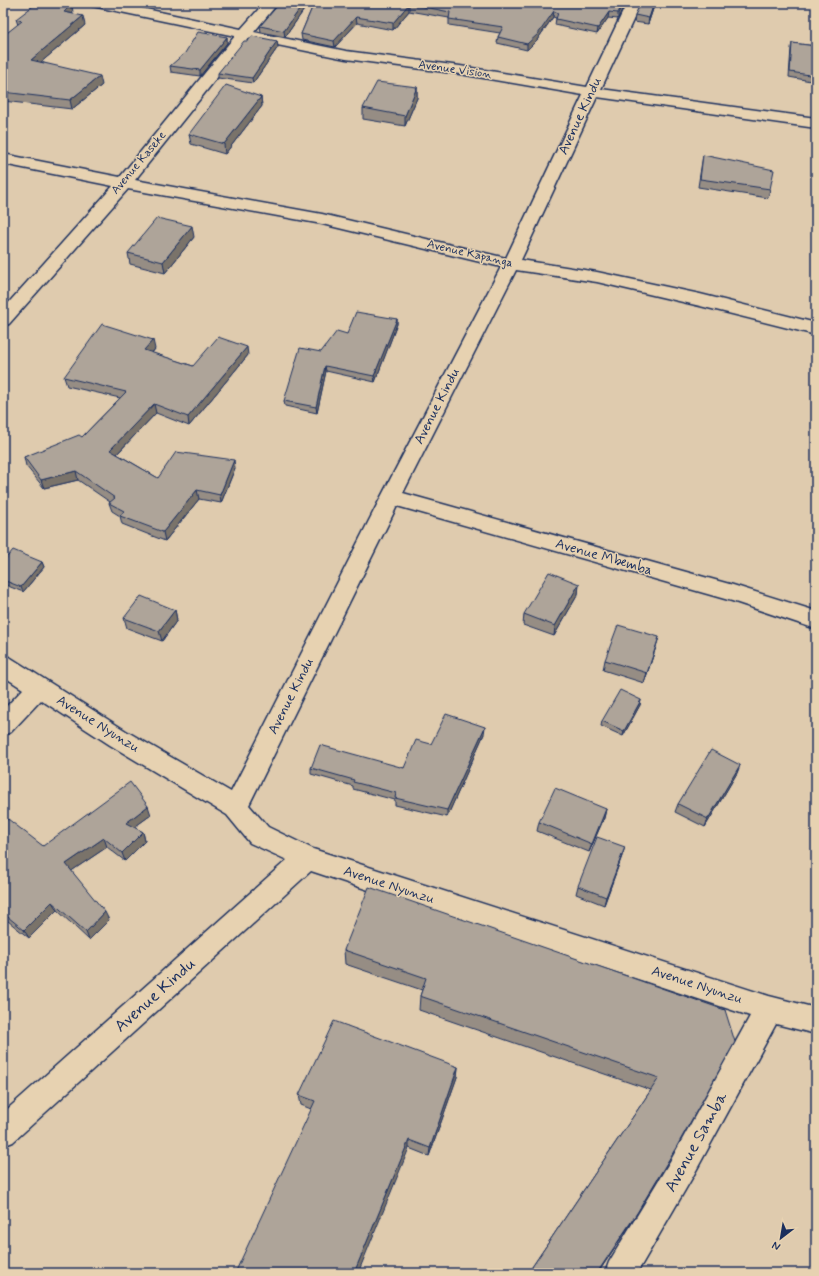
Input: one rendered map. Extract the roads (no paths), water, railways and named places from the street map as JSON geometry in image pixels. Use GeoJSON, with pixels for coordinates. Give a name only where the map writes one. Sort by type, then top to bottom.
{"type":"FeatureCollection","features":[{"type":"Feature","properties":{"kind":"street","name":"Avenue Vision"},"geometry":{"type":"LineString","coordinates":[[97,3],[346,55],[460,70],[591,92],[816,123]]}},
{"type":"Feature","properties":{"kind":"street","name":"Avenue Kaseke"},"geometry":{"type":"LineString","coordinates":[[3,320],[124,183],[244,34],[271,3]]}},
{"type":"Feature","properties":{"kind":"street","name":"Avenue Kindu"},"geometry":{"type":"LineString","coordinates":[[236,808],[390,497],[511,264],[634,3]]}},
{"type":"Feature","properties":{"kind":"street","name":"Avenue Kapanga"},"geometry":{"type":"LineString","coordinates":[[3,159],[124,183],[322,218],[436,247],[511,264],[597,277],[707,301],[816,329]]}},
{"type":"Feature","properties":{"kind":"street","name":"Avenue Mbemba"},"geometry":{"type":"LineString","coordinates":[[390,497],[733,593],[816,620]]}},
{"type":"Feature","properties":{"kind":"street","name":"Avenue Nyunzu"},"geometry":{"type":"LineString","coordinates":[[3,664],[118,738],[236,808],[259,835],[307,858],[769,1009],[816,1021]]}},
{"type":"Feature","properties":{"kind":"street"},"geometry":{"type":"LineString","coordinates":[[3,725],[39,687]]}},
{"type":"Feature","properties":{"kind":"street","name":"Avenue Kindu"},"geometry":{"type":"LineString","coordinates":[[3,1132],[307,858]]}},
{"type":"Feature","properties":{"kind":"street","name":"Avenue Samba"},"geometry":{"type":"LineString","coordinates":[[620,1273],[682,1168],[769,1009]]}}]}
